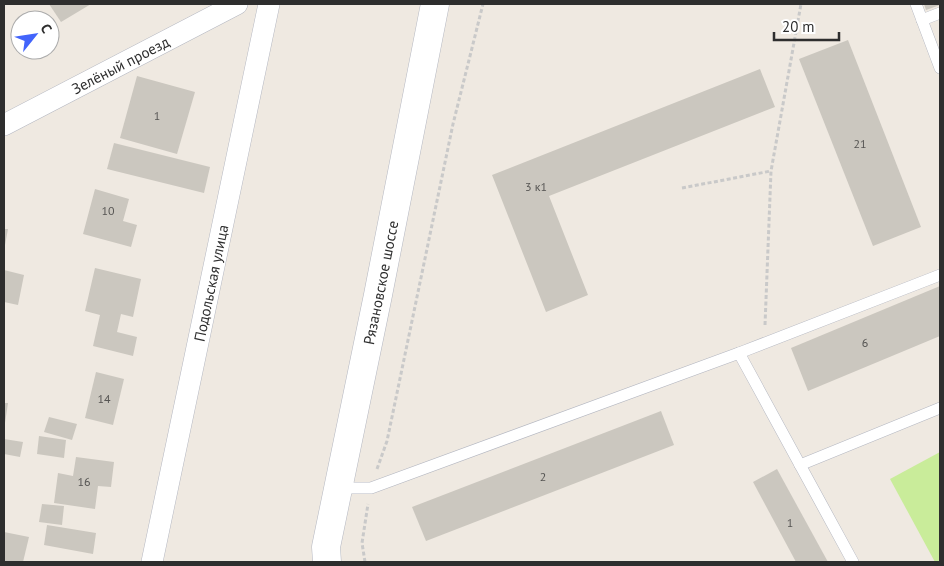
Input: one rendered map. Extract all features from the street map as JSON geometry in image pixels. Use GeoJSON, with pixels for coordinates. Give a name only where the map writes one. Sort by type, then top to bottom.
{"type":"FeatureCollection","features":[{"type":"Feature","properties":{"kind":"main road","name":"Рязановское шоссе"},"geometry":{"type":"LineString","coordinates":[[327,562],[326,546],[435,4]]}},
{"type":"Feature","properties":{"kind":"street","name":"Зелёный проезд"},"geometry":{"type":"LineString","coordinates":[[4,125],[237,4]]}},
{"type":"Feature","properties":{"kind":"street","name":"Подольская улица"},"geometry":{"type":"LineString","coordinates":[[152,562],[269,4]]}},
{"type":"Feature","properties":{"kind":"lane"},"geometry":{"type":"LineString","coordinates":[[916,4],[940,68]]}},
{"type":"Feature","properties":{"kind":"lane"},"geometry":{"type":"LineString","coordinates":[[922,20],[940,13]]}},
{"type":"Feature","properties":{"kind":"lane"},"geometry":{"type":"LineString","coordinates":[[339,488],[371,488],[940,275]]}},
{"type":"Feature","properties":{"kind":"lane"},"geometry":{"type":"LineString","coordinates":[[738,352],[853,562]]}},
{"type":"Feature","properties":{"kind":"lane"},"geometry":{"type":"LineString","coordinates":[[800,465],[940,408]]}},
{"type":"Feature","properties":{"kind":"path"},"geometry":{"type":"LineString","coordinates":[[364,562],[362,543],[371,488],[387,441],[453,124],[483,4]]}},
{"type":"Feature","properties":{"kind":"path"},"geometry":{"type":"LineString","coordinates":[[765,342],[771,171],[801,4]]}},
{"type":"Feature","properties":{"kind":"path"},"geometry":{"type":"LineString","coordinates":[[682,188],[771,171]]}},
{"type":"Feature","properties":{"kind":"green space"},"geometry":{"type":"Polygon","coordinates":[[[940,452],[940,562],[935,562],[890,479],[940,452]]]}},
{"type":"Feature","properties":{"kind":"building"},"geometry":{"type":"Polygon","coordinates":[[[49,4],[91,4],[61,22],[60,10],[53,10],[49,4]]]}},
{"type":"Feature","properties":{"kind":"building"},"geometry":{"type":"Polygon","coordinates":[[[924,4],[940,4],[940,5],[926,10],[924,4]]]}},
{"type":"Feature","properties":{"kind":"building"},"geometry":{"type":"Polygon","coordinates":[[[848,40],[921,227],[873,246],[799,59],[848,40]]]}},
{"type":"Feature","properties":{"kind":"building"},"geometry":{"type":"Polygon","coordinates":[[[760,69],[775,107],[549,196],[588,295],[546,312],[492,175],[760,69]]]}},
{"type":"Feature","properties":{"kind":"building"},"geometry":{"type":"Polygon","coordinates":[[[137,76],[195,92],[177,154],[120,138],[137,76]]]}},
{"type":"Feature","properties":{"kind":"building"},"geometry":{"type":"Polygon","coordinates":[[[114,143],[210,167],[204,193],[107,169],[114,143]]]}},
{"type":"Feature","properties":{"kind":"building"},"geometry":{"type":"Polygon","coordinates":[[[95,189],[129,199],[123,221],[137,225],[131,247],[83,234],[95,189]]]}},
{"type":"Feature","properties":{"kind":"building"},"geometry":{"type":"Polygon","coordinates":[[[4,229],[8,229],[5,245],[4,245],[4,229]]]}},
{"type":"Feature","properties":{"kind":"building"},"geometry":{"type":"Polygon","coordinates":[[[95,268],[141,279],[133,317],[121,314],[117,332],[137,337],[133,356],[93,346],[100,315],[85,311],[95,268]]]}},
{"type":"Feature","properties":{"kind":"building"},"geometry":{"type":"Polygon","coordinates":[[[4,270],[24,275],[18,305],[4,302],[4,270]]]}},
{"type":"Feature","properties":{"kind":"building"},"geometry":{"type":"Polygon","coordinates":[[[940,286],[940,336],[808,391],[791,348],[940,286]]]}},
{"type":"Feature","properties":{"kind":"building"},"geometry":{"type":"Polygon","coordinates":[[[96,372],[124,379],[113,425],[85,418],[96,372]]]}},
{"type":"Feature","properties":{"kind":"building"},"geometry":{"type":"Polygon","coordinates":[[[4,403],[8,403],[5,423],[4,423],[4,403]]]}},
{"type":"Feature","properties":{"kind":"building"},"geometry":{"type":"Polygon","coordinates":[[[661,411],[674,445],[426,541],[412,507],[661,411]]]}},
{"type":"Feature","properties":{"kind":"building"},"geometry":{"type":"Polygon","coordinates":[[[49,417],[77,424],[72,440],[44,432],[49,417]]]}},
{"type":"Feature","properties":{"kind":"building"},"geometry":{"type":"Polygon","coordinates":[[[39,436],[66,440],[64,458],[37,454],[39,436]]]}},
{"type":"Feature","properties":{"kind":"building"},"geometry":{"type":"Polygon","coordinates":[[[4,439],[23,442],[20,457],[4,454],[4,439]]]}},
{"type":"Feature","properties":{"kind":"building"},"geometry":{"type":"Polygon","coordinates":[[[76,457],[114,462],[111,487],[98,486],[95,509],[54,503],[58,473],[73,476],[76,457]]]}},
{"type":"Feature","properties":{"kind":"building"},"geometry":{"type":"Polygon","coordinates":[[[777,469],[828,562],[796,562],[753,482],[777,469]]]}},
{"type":"Feature","properties":{"kind":"building"},"geometry":{"type":"Polygon","coordinates":[[[42,504],[64,506],[62,525],[39,522],[42,504]]]}},
{"type":"Feature","properties":{"kind":"building"},"geometry":{"type":"Polygon","coordinates":[[[47,525],[96,533],[93,554],[44,545],[47,525]]]}},
{"type":"Feature","properties":{"kind":"building"},"geometry":{"type":"Polygon","coordinates":[[[4,532],[29,537],[23,562],[4,562],[4,532]]]}}]}
